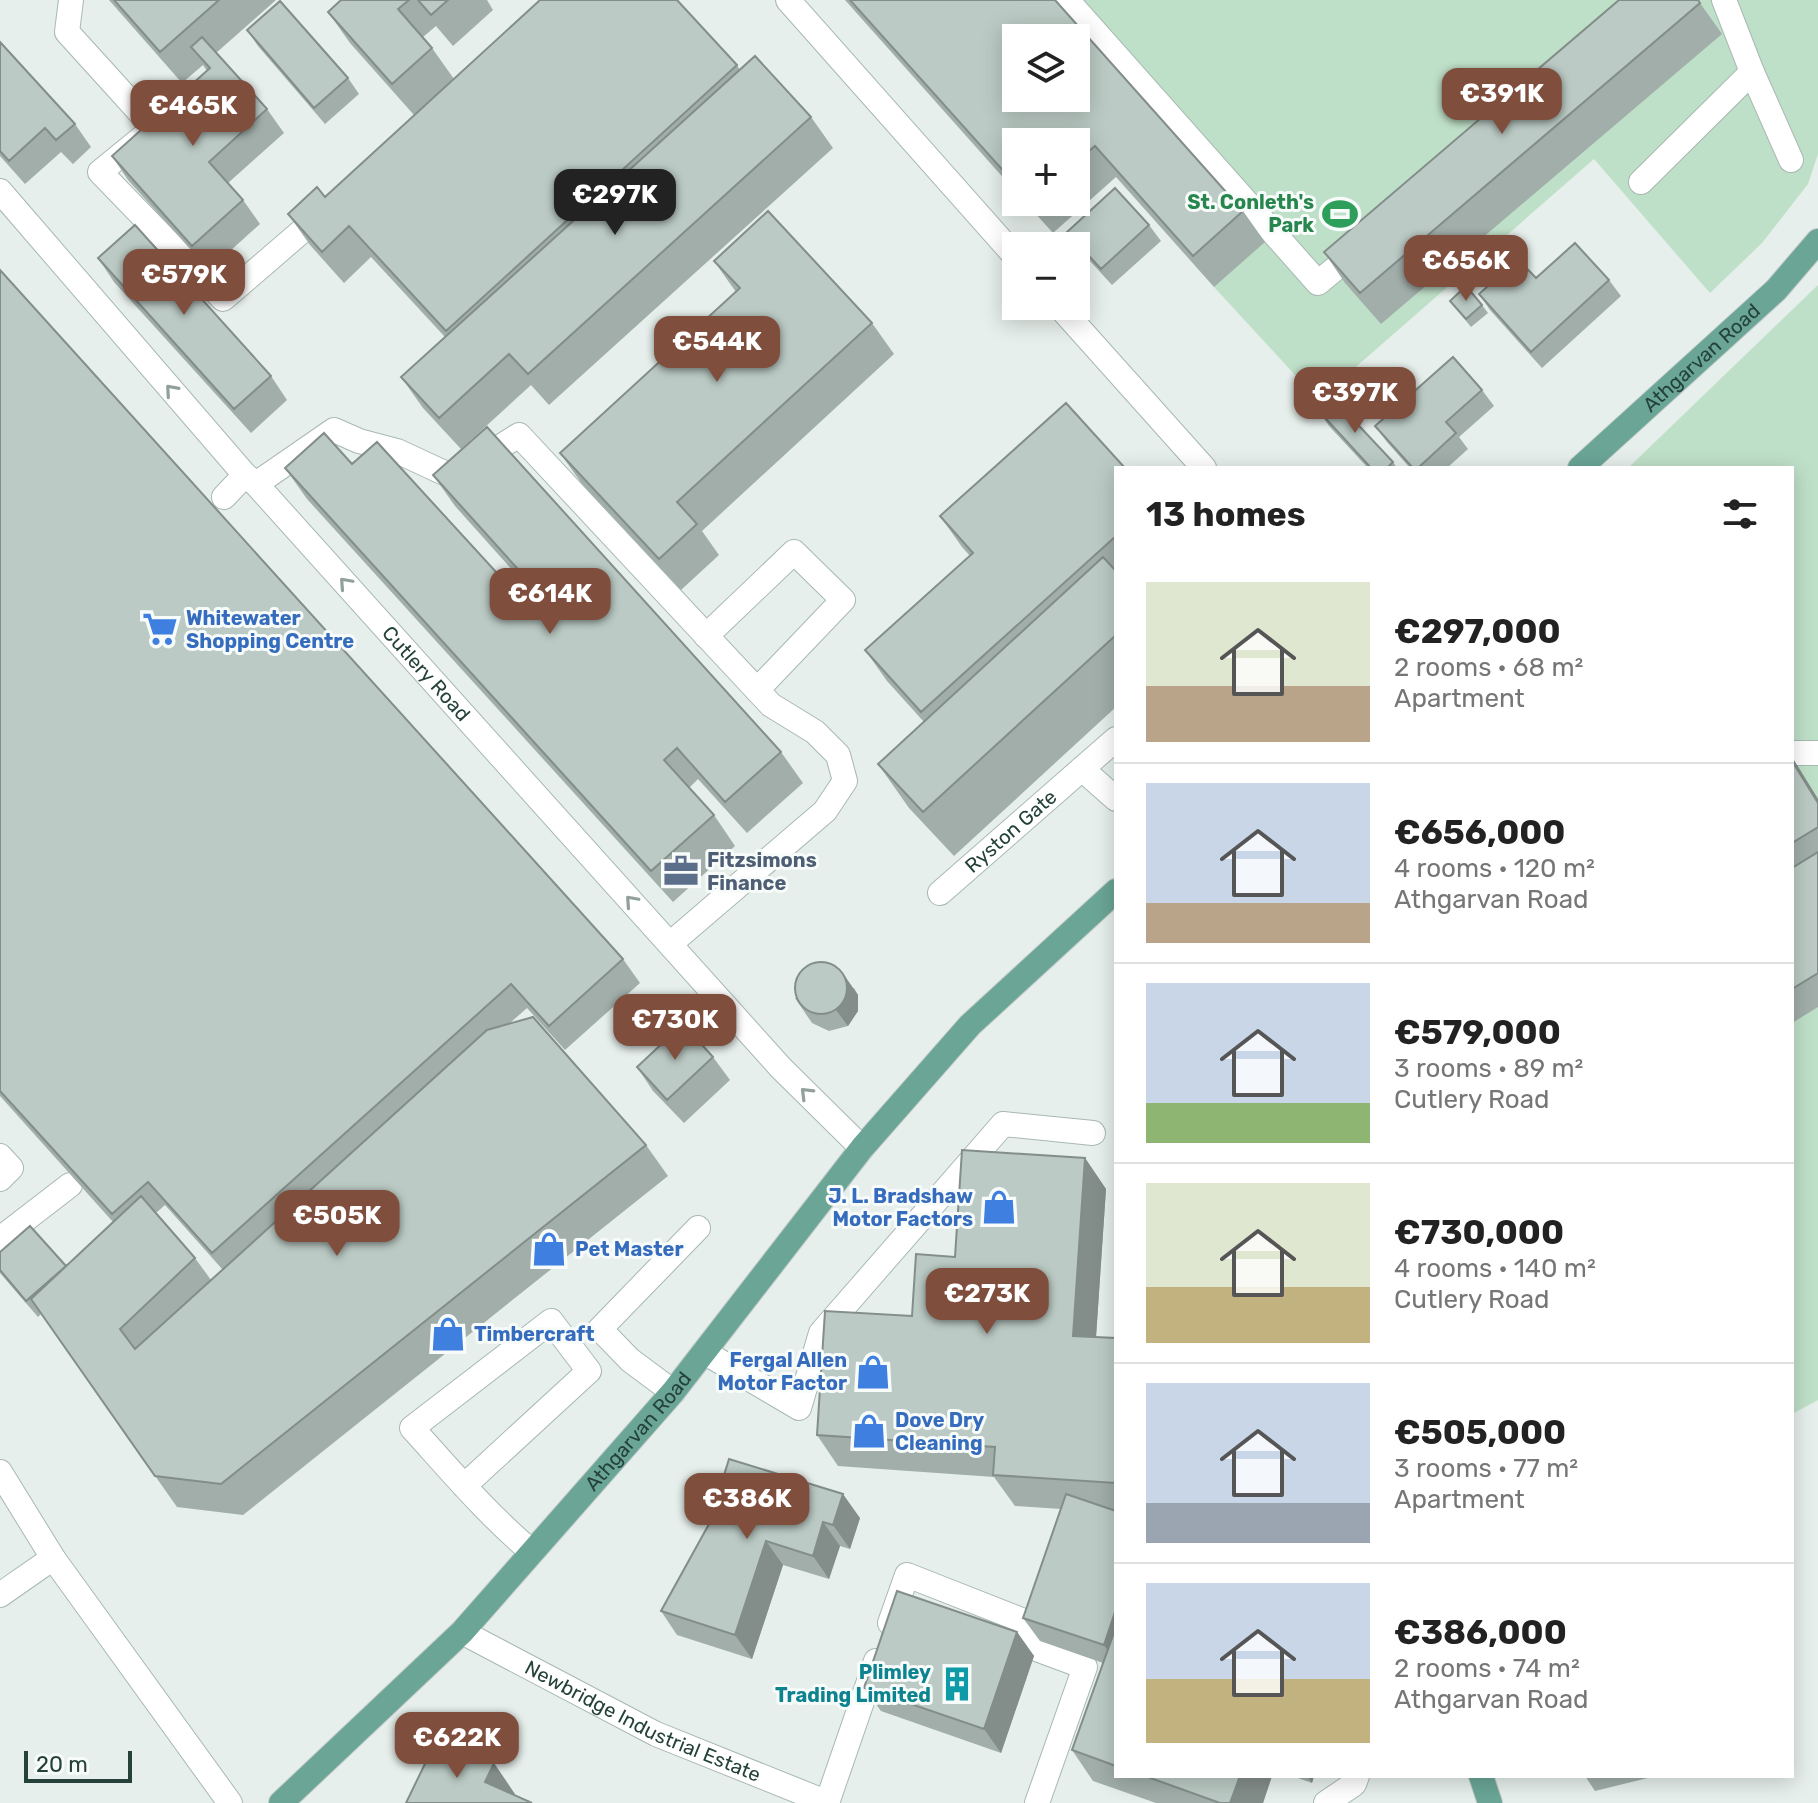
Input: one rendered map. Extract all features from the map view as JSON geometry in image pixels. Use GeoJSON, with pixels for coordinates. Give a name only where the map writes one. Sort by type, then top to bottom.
{"type":"FeatureCollection","features":[{"type":"Feature","properties":{"kind":"main road","name":"Athgarvan Road"},"geometry":{"type":"LineString","coordinates":[[1582,466],[1776,290],[1818,241]]}},
{"type":"Feature","properties":{"kind":"main road","name":"Athgarvan Road"},"geometry":{"type":"LineString","coordinates":[[281,1803],[462,1632],[673,1392],[862,1148],[970,1025],[1112,904]]}},
{"type":"Feature","properties":{"kind":"main road"},"geometry":{"type":"LineString","coordinates":[[1482,1778],[1490,1803]]}},
{"type":"Feature","properties":{"kind":"street"},"geometry":{"type":"LineString","coordinates":[[71,0],[67,32],[154,128],[100,172],[223,299],[344,195]]}},
{"type":"Feature","properties":{"kind":"street"},"geometry":{"type":"LineString","coordinates":[[788,0],[1002,241]]}},
{"type":"Feature","properties":{"kind":"street"},"geometry":{"type":"LineString","coordinates":[[1067,0],[1318,283],[1378,233]]}},
{"type":"Feature","properties":{"kind":"street"},"geometry":{"type":"LineString","coordinates":[[1724,0],[1791,160]]}},
{"type":"Feature","properties":{"kind":"street"},"geometry":{"type":"LineString","coordinates":[[1641,182],[1752,72]]}},
{"type":"Feature","properties":{"kind":"street","name":"Cutlery Road"},"geometry":{"type":"LineString","coordinates":[[0,191],[251,479],[781,1068],[862,1148]]}},
{"type":"Feature","properties":{"kind":"street"},"geometry":{"type":"LineString","coordinates":[[1072,320],[1202,466]]}},
{"type":"Feature","properties":{"kind":"street"},"geometry":{"type":"LineString","coordinates":[[224,497],[334,430],[359,441],[397,451],[453,477],[519,435],[771,705],[815,732],[838,755],[845,781],[825,811],[670,944]]}},
{"type":"Feature","properties":{"kind":"street"},"geometry":{"type":"LineString","coordinates":[[706,636],[794,552],[843,600],[757,690]]}},
{"type":"Feature","properties":{"kind":"street","name":"Ryston Gate"},"geometry":{"type":"LineString","coordinates":[[940,893],[1114,741]]}},
{"type":"Feature","properties":{"kind":"street"},"geometry":{"type":"LineString","coordinates":[[1794,753],[1818,753]]}},
{"type":"Feature","properties":{"kind":"street"},"geometry":{"type":"LineString","coordinates":[[1082,769],[1114,797]]}},
{"type":"Feature","properties":{"kind":"street"},"geometry":{"type":"LineString","coordinates":[[704,1352],[799,1408],[821,1333],[1003,1124],[1093,1133]]}},
{"type":"Feature","properties":{"kind":"street"},"geometry":{"type":"LineString","coordinates":[[0,1156],[11,1168],[0,1179]]}},
{"type":"Feature","properties":{"kind":"street"},"geometry":{"type":"LineString","coordinates":[[0,1239],[70,1185]]}},
{"type":"Feature","properties":{"kind":"street"},"geometry":{"type":"LineString","coordinates":[[673,1392],[630,1360],[600,1329],[698,1228]]}},
{"type":"Feature","properties":{"kind":"street"},"geometry":{"type":"LineString","coordinates":[[532,1552],[501,1526],[412,1428],[551,1321],[589,1371]]}},
{"type":"Feature","properties":{"kind":"street"},"geometry":{"type":"LineString","coordinates":[[464,1486],[589,1371],[614,1344]]}},
{"type":"Feature","properties":{"kind":"street"},"geometry":{"type":"LineString","coordinates":[[0,1472],[53,1558],[230,1803]]}},
{"type":"Feature","properties":{"kind":"street"},"geometry":{"type":"LineString","coordinates":[[0,1595],[53,1558]]}},
{"type":"Feature","properties":{"kind":"street"},"geometry":{"type":"LineString","coordinates":[[828,1803],[907,1575],[1029,1623],[1023,1644],[1085,1667],[1037,1803]]}},
{"type":"Feature","properties":{"kind":"street","name":"Newbridge Industrial Estate"},"geometry":{"type":"LineString","coordinates":[[462,1632],[656,1734],[828,1803]]}},
{"type":"Feature","properties":{"kind":"street"},"geometry":{"type":"LineString","coordinates":[[1326,1803],[1354,1784],[1356,1778]]}},
{"type":"Feature","properties":{"kind":"green space","name":"St. Conleth's Park"},"geometry":{"type":"Polygon","coordinates":[[[960,0],[1818,0],[1818,154],[1808,184],[1762,243],[1710,293],[1594,159],[1318,400],[1214,287],[1086,112],[1090,112],[1090,24],[1002,24],[1002,28],[960,0]]]}},
{"type":"Feature","properties":{"kind":"green space"},"geometry":{"type":"Polygon","coordinates":[[[1818,285],[1818,1400],[1794,1413],[1794,466],[1630,466],[1818,285]]]}},
{"type":"Feature","properties":{"kind":"building"},"geometry":{"type":"Polygon","coordinates":[[[114,0],[219,0],[160,52],[114,0]]]}},
{"type":"Feature","properties":{"kind":"building"},"geometry":{"type":"Polygon","coordinates":[[[341,0],[409,0],[398,9],[432,48],[392,84],[328,12],[341,0]]]}},
{"type":"Feature","properties":{"kind":"building"},"geometry":{"type":"Polygon","coordinates":[[[418,0],[448,0],[431,15],[418,0]]]}},
{"type":"Feature","properties":{"kind":"building"},"geometry":{"type":"Polygon","coordinates":[[[540,0],[677,0],[737,65],[446,331],[349,226],[322,252],[288,214],[317,187],[325,197],[540,0]]]}},
{"type":"Feature","properties":{"kind":"building"},"geometry":{"type":"Polygon","coordinates":[[[850,0],[1055,0],[1076,24],[1002,24],[1002,112],[1090,112],[1090,39],[1243,211],[1193,256],[1095,146],[1090,150],[1090,128],[1002,128],[1002,169],[850,0]]]}},
{"type":"Feature","properties":{"kind":"building"},"geometry":{"type":"Polygon","coordinates":[[[1619,0],[1698,0],[1700,3],[1360,293],[1324,252],[1619,0]]]}},
{"type":"Feature","properties":{"kind":"building"},"geometry":{"type":"Polygon","coordinates":[[[280,1],[348,78],[314,108],[247,30],[280,1]]]}},
{"type":"Feature","properties":{"kind":"building"},"geometry":{"type":"Polygon","coordinates":[[[202,37],[267,109],[209,162],[243,200],[192,246],[112,156],[210,68],[191,47],[202,37]]]}},
{"type":"Feature","properties":{"kind":"building"},"geometry":{"type":"Polygon","coordinates":[[[0,42],[75,124],[56,140],[45,128],[9,161],[0,151],[0,42]]]}},
{"type":"Feature","properties":{"kind":"building"},"geometry":{"type":"Polygon","coordinates":[[[755,56],[811,117],[528,374],[509,354],[439,418],[401,377],[755,56]]]}},
{"type":"Feature","properties":{"kind":"building"},"geometry":{"type":"Polygon","coordinates":[[[1115,188],[1149,225],[1101,269],[1090,257],[1090,232],[1067,232],[1084,216],[1090,216],[1090,211],[1115,188]]]}},
{"type":"Feature","properties":{"kind":"building"},"geometry":{"type":"Polygon","coordinates":[[[768,211],[872,323],[677,502],[697,524],[659,559],[560,453],[740,288],[714,261],[768,211]]]}},
{"type":"Feature","properties":{"kind":"building"},"geometry":{"type":"Polygon","coordinates":[[[135,225],[271,376],[234,409],[98,258],[135,225]]]}},
{"type":"Feature","properties":{"kind":"building"},"geometry":{"type":"Polygon","coordinates":[[[1575,243],[1609,280],[1531,352],[1479,294],[1518,259],[1536,278],[1575,243]]]}},
{"type":"Feature","properties":{"kind":"building","name":"Whitewater Shopping Centre"},"geometry":{"type":"Polygon","coordinates":[[[0,270],[623,959],[549,1026],[511,984],[212,1253],[148,1182],[112,1214],[0,1091],[0,270]]]}},
{"type":"Feature","properties":{"kind":"building"},"geometry":{"type":"Polygon","coordinates":[[[1466,286],[1482,305],[1466,319],[1450,301],[1466,286]]]}},
{"type":"Feature","properties":{"kind":"building"},"geometry":{"type":"Polygon","coordinates":[[[1453,357],[1482,390],[1446,422],[1456,433],[1420,466],[1411,466],[1375,426],[1453,357]]]}},
{"type":"Feature","properties":{"kind":"building"},"geometry":{"type":"Polygon","coordinates":[[[1332,397],[1393,462],[1389,466],[1369,466],[1318,410],[1332,397]]]}},
{"type":"Feature","properties":{"kind":"building"},"geometry":{"type":"Polygon","coordinates":[[[1066,403],[1123,466],[1114,466],[1114,538],[921,712],[865,650],[973,553],[940,516],[1066,403]]]}},
{"type":"Feature","properties":{"kind":"building"},"geometry":{"type":"Polygon","coordinates":[[[487,427],[781,752],[725,802],[677,748],[664,760],[714,815],[651,871],[285,468],[324,433],[352,464],[377,442],[539,619],[553,608],[433,475],[487,427]]]}},
{"type":"Feature","properties":{"kind":"building"},"geometry":{"type":"Polygon","coordinates":[[[1103,557],[1114,569],[1114,637],[923,812],[878,764],[1103,557]]]}},
{"type":"Feature","properties":{"kind":"building"},"geometry":{"type":"Polygon","coordinates":[[[1794,764],[1818,803],[1818,827],[1794,842],[1794,764]]]}},
{"type":"Feature","properties":{"kind":"building"},"geometry":{"type":"Polygon","coordinates":[[[1818,852],[1818,973],[1794,988],[1794,867],[1818,852]]]}},
{"type":"Feature","properties":{"kind":"building"},"geometry":{"type":"Polygon","coordinates":[[[821,962],[840,969],[847,988],[840,1007],[821,1014],[802,1007],[795,988],[802,969],[821,962]]]}},
{"type":"Feature","properties":{"kind":"building"},"geometry":{"type":"Polygon","coordinates":[[[533,1017],[646,1145],[221,1484],[155,1476],[31,1299],[141,1196],[195,1258],[120,1329],[135,1349],[487,1030],[533,1017]]]}},
{"type":"Feature","properties":{"kind":"building"},"geometry":{"type":"Polygon","coordinates":[[[683,1024],[713,1057],[667,1100],[637,1067],[683,1024]]]}},
{"type":"Feature","properties":{"kind":"building"},"geometry":{"type":"Polygon","coordinates":[[[962,1150],[1085,1158],[1073,1336],[1114,1338],[1114,1483],[993,1475],[995,1447],[817,1435],[825,1311],[912,1316],[916,1254],[955,1257],[962,1150]]]}},
{"type":"Feature","properties":{"kind":"building"},"geometry":{"type":"Polygon","coordinates":[[[30,1226],[66,1266],[26,1301],[0,1270],[0,1252],[30,1226]]]}},
{"type":"Feature","properties":{"kind":"building"},"geometry":{"type":"Polygon","coordinates":[[[729,1459],[843,1494],[833,1525],[823,1522],[813,1556],[766,1541],[735,1635],[661,1611],[709,1524],[729,1459]]]}},
{"type":"Feature","properties":{"kind":"building"},"geometry":{"type":"Polygon","coordinates":[[[1066,1494],[1114,1510],[1114,1615],[1104,1645],[1023,1618],[1066,1494]]]}},
{"type":"Feature","properties":{"kind":"building","name":"Plimley Trading Limited"},"geometry":{"type":"Polygon","coordinates":[[[897,1591],[1017,1632],[984,1729],[864,1688],[897,1591]]]}},
{"type":"Feature","properties":{"kind":"building"},"geometry":{"type":"Polygon","coordinates":[[[1114,1633],[1114,1765],[1072,1750],[1114,1633]]]}},
{"type":"Feature","properties":{"kind":"building"},"geometry":{"type":"Polygon","coordinates":[[[436,1741],[494,1763],[485,1782],[532,1803],[406,1803],[436,1741]]]}},
{"type":"Feature","properties":{"kind":"building"},"geometry":{"type":"Polygon","coordinates":[[[1151,1778],[1239,1778],[1230,1803],[1220,1803],[1151,1778]]]}},
{"type":"Feature","properties":{"kind":"place","name":"St. Conleth's Park"},"geometry":{"type":"Point","coordinates":[1340,214]}},
{"type":"Feature","properties":{"kind":"place","name":"Whitewater Shopping Centre"},"geometry":{"type":"Point","coordinates":[160,629]}},
{"type":"Feature","properties":{"kind":"place","name":"Fitzsimons Finance"},"geometry":{"type":"Point","coordinates":[681,871]}},
{"type":"Feature","properties":{"kind":"place","name":"J. L. Bradshaw Motor Factors"},"geometry":{"type":"Point","coordinates":[999,1207]}},
{"type":"Feature","properties":{"kind":"place","name":"Pet Master"},"geometry":{"type":"Point","coordinates":[549,1249]}},
{"type":"Feature","properties":{"kind":"place","name":"Timbercraft"},"geometry":{"type":"Point","coordinates":[448,1334]}},
{"type":"Feature","properties":{"kind":"place","name":"Fergal Allen Motor Factor"},"geometry":{"type":"Point","coordinates":[873,1372]}},
{"type":"Feature","properties":{"kind":"place","name":"Dove Dry Cleaning"},"geometry":{"type":"Point","coordinates":[869,1431]}},
{"type":"Feature","properties":{"kind":"place","name":"Plimley Trading Limited"},"geometry":{"type":"Point","coordinates":[957,1684]}}]}
